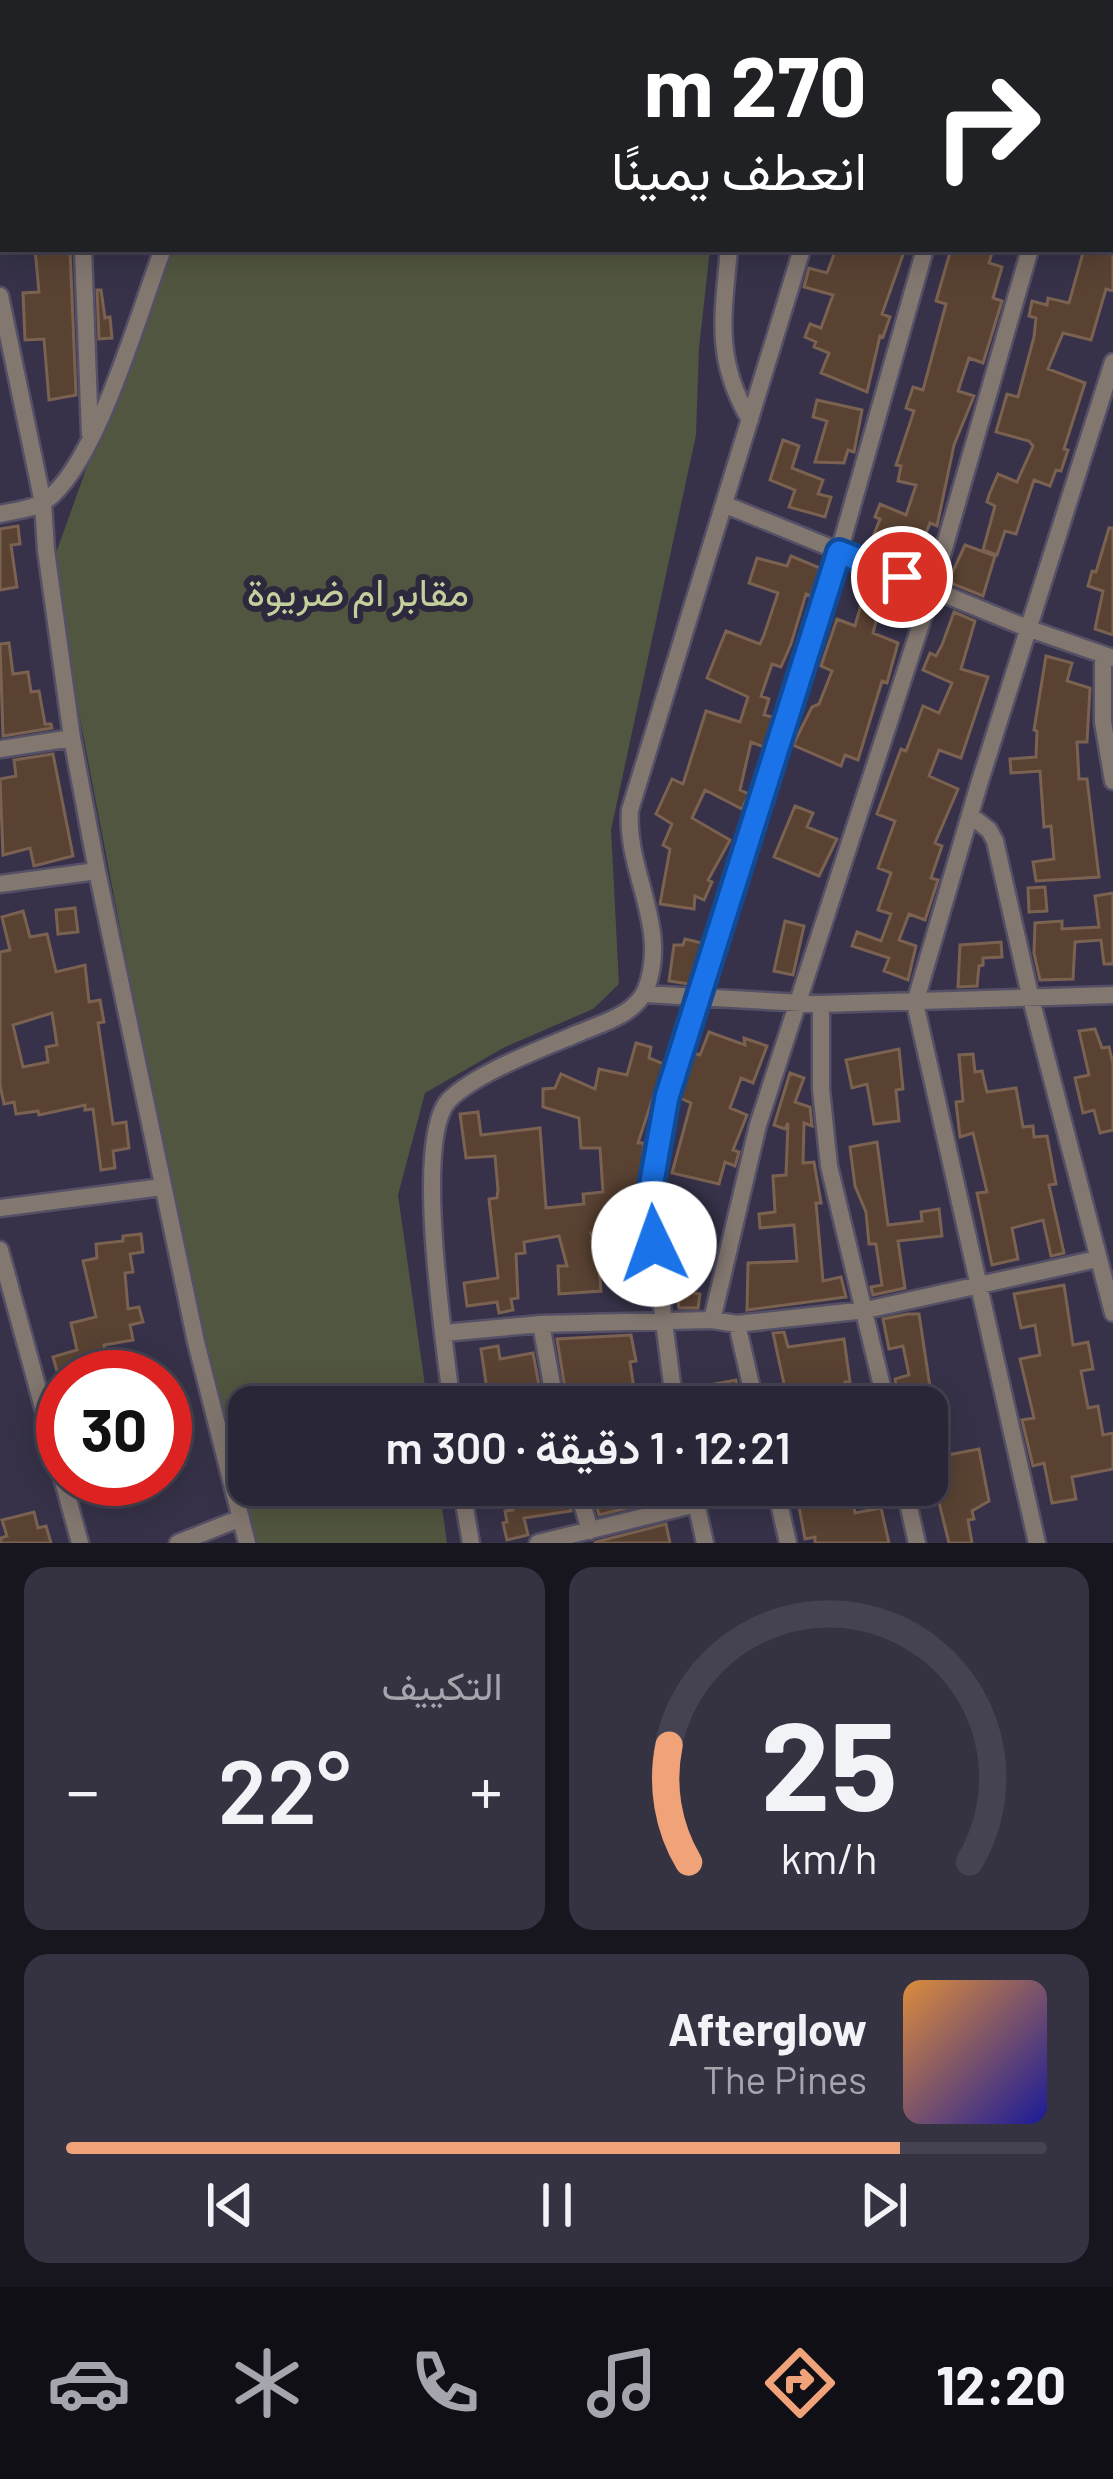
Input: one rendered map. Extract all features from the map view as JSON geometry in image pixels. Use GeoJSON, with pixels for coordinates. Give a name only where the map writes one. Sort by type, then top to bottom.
{"type":"FeatureCollection","features":[{"type":"Feature","properties":{"kind":"street"},"geometry":{"type":"LineString","coordinates":[[83,252],[91,440]]}},
{"type":"Feature","properties":{"kind":"street"},"geometry":{"type":"LineString","coordinates":[[0,514],[43,503],[71,473],[91,440],[162,252]]}},
{"type":"Feature","properties":{"kind":"street"},"geometry":{"type":"LineString","coordinates":[[729,252],[722,350],[735,394],[751,420]]}},
{"type":"Feature","properties":{"kind":"street"},"geometry":{"type":"LineString","coordinates":[[450,1386],[431,1155],[444,1108],[454,1096],[498,1070],[622,1015],[644,994],[654,938],[630,810],[801,252]]}},
{"type":"Feature","properties":{"kind":"street"},"geometry":{"type":"LineString","coordinates":[[672,1386],[649,1205],[667,1097],[839,552],[924,252]]}},
{"type":"Feature","properties":{"kind":"street"},"geometry":{"type":"LineString","coordinates":[[712,1320],[753,1144],[932,590],[1029,252]]}},
{"type":"Feature","properties":{"kind":"street"},"geometry":{"type":"LineString","coordinates":[[1,303],[43,503],[72,738],[97,871],[162,1187],[247,1543]]}},
{"type":"Feature","properties":{"kind":"street"},"geometry":{"type":"LineString","coordinates":[[1037,1543],[914,1003],[1113,362]]}},
{"type":"Feature","properties":{"kind":"street"},"geometry":{"type":"LineString","coordinates":[[727,505],[1027,628],[1108,656],[1103,722],[1113,781]]}},
{"type":"Feature","properties":{"kind":"street"},"geometry":{"type":"LineString","coordinates":[[0,749],[72,738]]}},
{"type":"Feature","properties":{"kind":"street"},"geometry":{"type":"LineString","coordinates":[[970,815],[989,830],[994,841],[1113,1313]]}},
{"type":"Feature","properties":{"kind":"street"},"geometry":{"type":"LineString","coordinates":[[0,884],[97,871]]}},
{"type":"Feature","properties":{"kind":"street"},"geometry":{"type":"LineString","coordinates":[[644,994],[821,1004],[1113,995]]}},
{"type":"Feature","properties":{"kind":"street"},"geometry":{"type":"LineString","coordinates":[[821,1004],[821,1089],[828,1156],[882,1386]]}},
{"type":"Feature","properties":{"kind":"street"},"geometry":{"type":"LineString","coordinates":[[0,1208],[162,1187]]}},
{"type":"Feature","properties":{"kind":"street"},"geometry":{"type":"LineString","coordinates":[[0,1250],[80,1543]]}},
{"type":"Feature","properties":{"kind":"street"},"geometry":{"type":"LineString","coordinates":[[444,1334],[541,1324],[712,1320],[737,1324],[866,1310],[1097,1259]]}},
{"type":"Feature","properties":{"kind":"street"},"geometry":{"type":"LineString","coordinates":[[541,1324],[552,1386]]}},
{"type":"Feature","properties":{"kind":"street"},"geometry":{"type":"LineString","coordinates":[[737,1324],[751,1386]]}},
{"type":"Feature","properties":{"kind":"street"},"geometry":{"type":"LineString","coordinates":[[465,1506],[471,1543]]}},
{"type":"Feature","properties":{"kind":"street"},"geometry":{"type":"LineString","coordinates":[[583,1506],[590,1531]]}},
{"type":"Feature","properties":{"kind":"street"},"geometry":{"type":"LineString","coordinates":[[538,1543],[688,1506]]}},
{"type":"Feature","properties":{"kind":"street"},"geometry":{"type":"LineString","coordinates":[[696,1506],[705,1543]]}},
{"type":"Feature","properties":{"kind":"street"},"geometry":{"type":"LineString","coordinates":[[780,1506],[788,1543]]}},
{"type":"Feature","properties":{"kind":"street"},"geometry":{"type":"LineString","coordinates":[[909,1506],[917,1543]]}},
{"type":"Feature","properties":{"kind":"street"},"geometry":{"type":"LineString","coordinates":[[178,1543],[241,1518]]}},
{"type":"Feature","properties":{"kind":"green space","name":"مقابر ام ضريوة"},"geometry":{"type":"Polygon","coordinates":[[[164,252],[710,252],[696,435],[611,830],[619,984],[593,1009],[505,1047],[425,1093],[398,1195],[425,1386],[228,1386],[228,1431],[183,1257],[51,567],[164,252]]]}},
{"type":"Feature","properties":{"kind":"green space","name":"مقابر ام ضريوة"},"geometry":{"type":"Polygon","coordinates":[[[247,1506],[442,1506],[447,1543],[257,1543],[247,1506]]]}},
{"type":"Feature","properties":{"kind":"building"},"geometry":{"type":"Polygon","coordinates":[[[35,252],[70,252],[76,395],[49,400],[44,339],[25,340],[23,293],[39,292],[35,252]]]}},
{"type":"Feature","properties":{"kind":"building"},"geometry":{"type":"Polygon","coordinates":[[[835,252],[904,252],[882,314],[890,317],[880,336],[867,392],[821,373],[829,353],[805,337],[810,324],[821,328],[833,295],[804,287],[809,268],[827,273],[835,252]]]}},
{"type":"Feature","properties":{"kind":"building"},"geometry":{"type":"Polygon","coordinates":[[[950,252],[992,252],[989,263],[1002,267],[993,298],[1002,301],[983,363],[969,358],[958,391],[974,396],[954,445],[937,526],[930,523],[916,558],[927,562],[924,572],[869,547],[880,519],[875,517],[880,504],[906,515],[916,485],[898,481],[901,466],[896,465],[914,411],[906,408],[913,387],[923,390],[946,304],[936,301],[950,252]]]}},
{"type":"Feature","properties":{"kind":"building"},"geometry":{"type":"Polygon","coordinates":[[[1083,252],[1113,254],[1113,291],[1106,289],[1091,340],[1063,333],[1048,369],[1085,383],[1061,471],[1056,470],[1050,486],[1034,480],[1016,534],[1005,531],[997,555],[983,550],[995,506],[987,502],[989,495],[998,474],[1017,482],[1033,446],[996,432],[1007,394],[1018,397],[1034,337],[1036,318],[1029,316],[1032,301],[1047,305],[1048,298],[1069,303],[1083,252]]]}},
{"type":"Feature","properties":{"kind":"building"},"geometry":{"type":"Polygon","coordinates":[[[97,290],[101,290],[105,318],[110,317],[112,338],[99,339],[97,290]]]}},
{"type":"Feature","properties":{"kind":"building"},"geometry":{"type":"Polygon","coordinates":[[[817,400],[862,410],[854,452],[848,450],[844,463],[815,462],[827,421],[813,417],[817,400]]]}},
{"type":"Feature","properties":{"kind":"building"},"geometry":{"type":"Polygon","coordinates":[[[783,440],[799,446],[792,468],[823,480],[818,494],[831,497],[825,517],[789,507],[795,490],[770,480],[783,440]]]}},
{"type":"Feature","properties":{"kind":"building"},"geometry":{"type":"Polygon","coordinates":[[[18,526],[20,544],[11,545],[17,587],[0,590],[0,529],[18,526]]]}},
{"type":"Feature","properties":{"kind":"building"},"geometry":{"type":"Polygon","coordinates":[[[1109,528],[1113,528],[1113,635],[1095,629],[1103,591],[1088,586],[1109,528]]]}},
{"type":"Feature","properties":{"kind":"building"},"geometry":{"type":"Polygon","coordinates":[[[965,545],[995,556],[983,596],[948,582],[965,545]]]}},
{"type":"Feature","properties":{"kind":"building"},"geometry":{"type":"Polygon","coordinates":[[[791,556],[820,568],[781,667],[772,664],[761,696],[769,699],[764,715],[773,717],[764,747],[751,742],[740,790],[749,794],[742,809],[705,790],[692,818],[730,840],[708,880],[712,882],[704,900],[695,896],[694,909],[660,904],[670,849],[663,845],[672,824],[656,814],[672,779],[683,784],[706,711],[740,722],[748,697],[707,678],[726,631],[760,644],[764,635],[778,593],[749,583],[757,558],[787,566],[791,556]]]}},
{"type":"Feature","properties":{"kind":"building"},"geometry":{"type":"Polygon","coordinates":[[[862,601],[880,606],[873,633],[898,643],[858,760],[845,755],[841,766],[793,745],[812,707],[819,704],[832,671],[821,666],[837,619],[855,626],[862,601]]]}},
{"type":"Feature","properties":{"kind":"building"},"geometry":{"type":"Polygon","coordinates":[[[954,612],[975,621],[961,669],[988,677],[961,758],[939,750],[929,776],[958,789],[935,843],[942,846],[931,878],[938,880],[925,920],[909,914],[899,940],[916,946],[908,980],[884,971],[889,958],[852,946],[857,932],[881,941],[891,914],[878,910],[891,873],[878,868],[895,821],[877,814],[923,706],[939,713],[952,683],[923,670],[930,653],[936,656],[942,645],[954,612]]]}},
{"type":"Feature","properties":{"kind":"building"},"geometry":{"type":"Polygon","coordinates":[[[9,643],[13,674],[28,672],[31,692],[39,691],[45,724],[52,728],[3,736],[0,644],[9,643]]]}},
{"type":"Feature","properties":{"kind":"building"},"geometry":{"type":"Polygon","coordinates":[[[1046,656],[1072,663],[1067,681],[1090,688],[1087,742],[1077,742],[1079,779],[1087,779],[1099,877],[1036,881],[1033,862],[1054,859],[1051,826],[1044,827],[1040,771],[1011,773],[1010,759],[1036,757],[1034,730],[1046,656]]]}},
{"type":"Feature","properties":{"kind":"building"},"geometry":{"type":"Polygon","coordinates":[[[53,754],[73,856],[34,866],[30,848],[3,855],[0,779],[16,776],[14,760],[53,754]]]}},
{"type":"Feature","properties":{"kind":"building"},"geometry":{"type":"Polygon","coordinates":[[[795,806],[813,813],[807,827],[837,839],[819,876],[774,857],[795,806]]]}},
{"type":"Feature","properties":{"kind":"building"},"geometry":{"type":"Polygon","coordinates":[[[1045,887],[1047,911],[1029,912],[1028,888],[1045,887]]]}},
{"type":"Feature","properties":{"kind":"building"},"geometry":{"type":"Polygon","coordinates":[[[1113,893],[1113,964],[1104,964],[1101,940],[1075,942],[1073,979],[1040,980],[1034,953],[1035,923],[1062,921],[1062,929],[1099,927],[1095,896],[1113,893]]]}},
{"type":"Feature","properties":{"kind":"building"},"geometry":{"type":"Polygon","coordinates":[[[75,908],[78,932],[58,934],[56,910],[75,908]]]}},
{"type":"Feature","properties":{"kind":"building"},"geometry":{"type":"Polygon","coordinates":[[[23,911],[30,937],[47,934],[56,972],[85,965],[89,1002],[100,1000],[104,1022],[98,1023],[113,1124],[126,1122],[129,1148],[113,1151],[115,1168],[101,1170],[93,1109],[85,1110],[85,1105],[39,1115],[38,1111],[16,1114],[14,1102],[4,1104],[0,952],[10,950],[2,917],[23,911]],[[52,1013],[13,1025],[23,1067],[48,1062],[46,1047],[57,1045],[52,1013]]]}},
{"type":"Feature","properties":{"kind":"building"},"geometry":{"type":"Polygon","coordinates":[[[785,921],[804,926],[793,975],[774,971],[785,921]]]}},
{"type":"Feature","properties":{"kind":"building"},"geometry":{"type":"Polygon","coordinates":[[[685,939],[702,943],[689,984],[669,981],[674,945],[683,945],[685,939]]]}},
{"type":"Feature","properties":{"kind":"building"},"geometry":{"type":"Polygon","coordinates":[[[1001,942],[1002,957],[983,958],[977,986],[958,987],[960,945],[1001,942]]]}},
{"type":"Feature","properties":{"kind":"building"},"geometry":{"type":"Polygon","coordinates":[[[1095,1029],[1102,1048],[1109,1047],[1113,1064],[1113,1130],[1100,1133],[1094,1110],[1083,1113],[1075,1078],[1089,1075],[1079,1031],[1095,1029]]]}},
{"type":"Feature","properties":{"kind":"building"},"geometry":{"type":"Polygon","coordinates":[[[709,1032],[745,1045],[744,1038],[767,1046],[753,1083],[741,1078],[730,1108],[747,1115],[733,1150],[739,1152],[735,1166],[725,1162],[719,1184],[672,1173],[691,1103],[680,1098],[694,1053],[700,1055],[709,1032]]]}},
{"type":"Feature","properties":{"kind":"building"},"geometry":{"type":"Polygon","coordinates":[[[636,1043],[651,1047],[649,1058],[664,1064],[638,1143],[644,1143],[638,1218],[603,1222],[603,1232],[591,1233],[597,1245],[601,1291],[559,1294],[558,1266],[567,1266],[559,1236],[524,1242],[525,1253],[516,1254],[518,1298],[511,1299],[513,1310],[499,1313],[497,1302],[467,1306],[464,1283],[498,1278],[489,1199],[497,1198],[498,1190],[495,1156],[466,1158],[460,1114],[478,1112],[481,1135],[540,1128],[546,1208],[584,1204],[583,1194],[603,1192],[600,1148],[581,1148],[579,1118],[543,1107],[543,1089],[555,1088],[561,1074],[595,1089],[599,1069],[627,1075],[636,1043]]]}},
{"type":"Feature","properties":{"kind":"building"},"geometry":{"type":"Polygon","coordinates":[[[899,1049],[903,1089],[896,1090],[899,1121],[874,1124],[867,1084],[852,1088],[846,1060],[899,1049]]]}},
{"type":"Feature","properties":{"kind":"building"},"geometry":{"type":"Polygon","coordinates":[[[973,1054],[975,1072],[982,1071],[987,1092],[1016,1088],[1023,1127],[1033,1126],[1034,1137],[1047,1136],[1056,1184],[1049,1185],[1064,1253],[1051,1256],[1043,1220],[1012,1228],[1018,1259],[992,1265],[977,1193],[987,1192],[973,1133],[960,1137],[956,1102],[963,1101],[959,1055],[973,1054]]]}},
{"type":"Feature","properties":{"kind":"building"},"geometry":{"type":"Polygon","coordinates":[[[790,1073],[804,1078],[795,1102],[810,1107],[812,1126],[804,1123],[803,1163],[814,1162],[821,1203],[816,1203],[823,1281],[841,1277],[846,1297],[747,1310],[748,1263],[797,1261],[794,1225],[760,1228],[759,1214],[775,1212],[773,1176],[786,1175],[788,1123],[785,1129],[774,1125],[790,1073]]]}},
{"type":"Feature","properties":{"kind":"building"},"geometry":{"type":"Polygon","coordinates":[[[877,1142],[888,1225],[922,1221],[921,1212],[939,1209],[942,1236],[898,1241],[905,1288],[873,1295],[871,1287],[882,1285],[876,1244],[869,1244],[850,1147],[877,1142]]]}},
{"type":"Feature","properties":{"kind":"building"},"geometry":{"type":"Polygon","coordinates":[[[141,1234],[143,1252],[130,1254],[133,1272],[125,1273],[128,1309],[139,1307],[143,1322],[130,1325],[133,1340],[104,1345],[105,1350],[77,1350],[71,1323],[96,1317],[83,1261],[97,1258],[96,1244],[123,1241],[123,1236],[141,1234]]]}},
{"type":"Feature","properties":{"kind":"building"},"geometry":{"type":"Polygon","coordinates":[[[1064,1285],[1073,1345],[1088,1342],[1093,1369],[1081,1371],[1088,1408],[1098,1406],[1103,1435],[1113,1433],[1113,1469],[1072,1477],[1076,1499],[1052,1503],[1044,1463],[1033,1466],[1022,1420],[1034,1418],[1020,1359],[1040,1355],[1035,1325],[1021,1328],[1014,1294],[1064,1285]]]}},
{"type":"Feature","properties":{"kind":"building"},"geometry":{"type":"Polygon","coordinates":[[[676,1290],[700,1294],[698,1308],[679,1308],[676,1290]]]}},
{"type":"Feature","properties":{"kind":"building"},"geometry":{"type":"Polygon","coordinates":[[[919,1314],[930,1386],[896,1386],[895,1379],[909,1375],[903,1346],[889,1349],[883,1319],[919,1314]]]}},
{"type":"Feature","properties":{"kind":"building"},"geometry":{"type":"Polygon","coordinates":[[[784,1332],[788,1347],[844,1339],[850,1382],[846,1386],[784,1386],[773,1333],[784,1332]]]}},
{"type":"Feature","properties":{"kind":"building"},"geometry":{"type":"Polygon","coordinates":[[[631,1335],[636,1361],[630,1362],[634,1386],[565,1386],[557,1339],[631,1335]]]}},
{"type":"Feature","properties":{"kind":"building"},"geometry":{"type":"Polygon","coordinates":[[[498,1346],[500,1359],[533,1353],[539,1386],[486,1386],[481,1349],[498,1346]]]}},
{"type":"Feature","properties":{"kind":"building"},"geometry":{"type":"Polygon","coordinates":[[[736,1380],[737,1386],[704,1386],[736,1380]]]}},
{"type":"Feature","properties":{"kind":"building"},"geometry":{"type":"Polygon","coordinates":[[[979,1449],[989,1501],[972,1511],[974,1519],[968,1520],[972,1543],[949,1543],[940,1506],[948,1506],[948,1455],[979,1449]]]}},
{"type":"Feature","properties":{"kind":"building"},"geometry":{"type":"Polygon","coordinates":[[[512,1506],[570,1506],[571,1511],[524,1518],[528,1535],[507,1540],[505,1511],[513,1510],[512,1506]]]}},
{"type":"Feature","properties":{"kind":"building"},"geometry":{"type":"Polygon","coordinates":[[[596,1506],[636,1506],[599,1515],[596,1506]]]}},
{"type":"Feature","properties":{"kind":"building"},"geometry":{"type":"Polygon","coordinates":[[[799,1506],[854,1506],[855,1513],[881,1508],[889,1543],[815,1543],[815,1537],[805,1539],[799,1506]]]}},
{"type":"Feature","properties":{"kind":"building"},"geometry":{"type":"Polygon","coordinates":[[[34,1512],[38,1528],[46,1526],[51,1543],[1,1543],[7,1536],[2,1520],[34,1512]]]}},
{"type":"Feature","properties":{"kind":"building"},"geometry":{"type":"Polygon","coordinates":[[[666,1524],[670,1543],[594,1543],[596,1542],[666,1524]]]}},
{"type":"Feature","properties":{"kind":"route"},"geometry":{"type":"LineString","coordinates":[[654,1244],[649,1205],[667,1097],[839,552],[902,577]]}}]}
